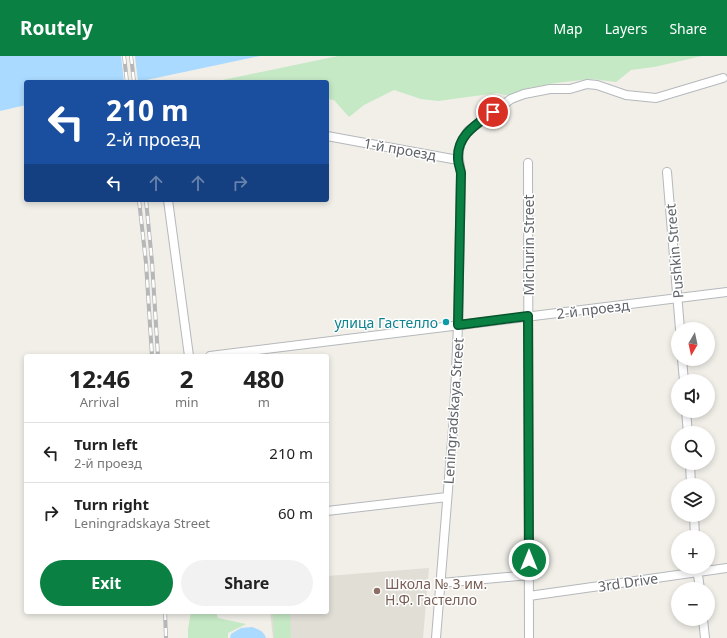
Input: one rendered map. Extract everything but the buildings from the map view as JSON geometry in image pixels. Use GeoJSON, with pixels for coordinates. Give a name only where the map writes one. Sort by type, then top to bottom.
{"type":"FeatureCollection","features":[{"type":"Feature","properties":{"kind":"street"},"geometry":{"type":"LineString","coordinates":[[458,160],[458,151],[462,140],[468,131],[511,99],[524,94],[550,89],[570,89],[587,84],[597,85],[626,95],[656,98],[722,78]]}},
{"type":"Feature","properties":{"kind":"street","name":"1-й проезд"},"geometry":{"type":"LineString","coordinates":[[329,136],[458,160]]}},
{"type":"Feature","properties":{"kind":"street","name":"Leningradskaya Street"},"geometry":{"type":"LineString","coordinates":[[436,638],[454,416],[458,325],[461,173],[458,160]]}},
{"type":"Feature","properties":{"kind":"street","name":"Michurin Street"},"geometry":{"type":"LineString","coordinates":[[528,163],[529,638]]}},
{"type":"Feature","properties":{"kind":"street","name":"Pushkin Street"},"geometry":{"type":"LineString","coordinates":[[668,172],[680,322]]}},
{"type":"Feature","properties":{"kind":"street"},"geometry":{"type":"LineString","coordinates":[[168,202],[189,354]]}},
{"type":"Feature","properties":{"kind":"street","name":"2-й проезд"},"geometry":{"type":"LineString","coordinates":[[458,325],[727,292]]}},
{"type":"Feature","properties":{"kind":"street"},"geometry":{"type":"LineString","coordinates":[[226,354],[458,325]]}},
{"type":"Feature","properties":{"kind":"street"},"geometry":{"type":"LineString","coordinates":[[329,511],[447,498]]}},
{"type":"Feature","properties":{"kind":"street","name":"3rd Drive"},"geometry":{"type":"LineString","coordinates":[[715,568],[727,568]]}},
{"type":"Feature","properties":{"kind":"street","name":"3rd Drive"},"geometry":{"type":"LineString","coordinates":[[529,596],[671,573]]}},
{"type":"Feature","properties":{"kind":"street"},"geometry":{"type":"LineString","coordinates":[[441,583],[529,575]]}},
{"type":"Feature","properties":{"kind":"street"},"geometry":{"type":"LineString","coordinates":[[704,626],[705,638]]}},
{"type":"Feature","properties":{"kind":"shaded area","name":"Школа № 3 им. Н.Ф. Гастелло"},"geometry":{"type":"Polygon","coordinates":[[[429,568],[423,638],[273,638],[270,614],[329,614],[329,576],[429,568]]]}},
{"type":"Feature","properties":{"kind":"green space"},"geometry":{"type":"Polygon","coordinates":[[[338,56],[702,56],[654,67],[631,70],[616,82],[591,79],[555,83],[529,88],[509,96],[497,93],[438,101],[421,99],[394,90],[364,105],[349,117],[334,100],[329,99],[329,80],[223,80],[338,56]]]}},
{"type":"Feature","properties":{"kind":"green space"},"geometry":{"type":"Polygon","coordinates":[[[191,614],[217,614],[218,618],[246,624],[228,633],[228,638],[188,638],[191,614]]]}},
{"type":"Feature","properties":{"kind":"green space"},"geometry":{"type":"Polygon","coordinates":[[[273,614],[290,614],[291,638],[274,638],[273,614]]]}},
{"type":"Feature","properties":{"kind":"water"},"geometry":{"type":"Polygon","coordinates":[[[0,56],[260,56],[146,80],[24,80],[24,105],[0,111],[0,56]]]}},
{"type":"Feature","properties":{"kind":"water"},"geometry":{"type":"Polygon","coordinates":[[[252,627],[262,632],[266,638],[230,638],[231,634],[241,628],[252,627]]]}},
{"type":"Feature","properties":{"kind":"pier"},"geometry":{"type":"Polygon","coordinates":[[[121,56],[135,56],[138,80],[124,80],[121,56]]]}},
{"type":"Feature","properties":{"kind":"railway"},"geometry":{"type":"LineString","coordinates":[[124,56],[127,80]]}},
{"type":"Feature","properties":{"kind":"railway"},"geometry":{"type":"LineString","coordinates":[[131,56],[134,80]]}},
{"type":"Feature","properties":{"kind":"railway"},"geometry":{"type":"LineString","coordinates":[[139,202],[146,263],[152,354]]}},
{"type":"Feature","properties":{"kind":"railway"},"geometry":{"type":"LineString","coordinates":[[146,202],[158,354]]}},
{"type":"Feature","properties":{"kind":"railway"},"geometry":{"type":"LineString","coordinates":[[165,614],[166,638]]}},
{"type":"Feature","properties":{"kind":"place","name":"улица Гастелло"},"geometry":{"type":"Point","coordinates":[446,322]}},
{"type":"Feature","properties":{"kind":"place","name":"Школа № 3 им. Н.Ф. Гастелло"},"geometry":{"type":"Point","coordinates":[377,591]}},
{"type":"Feature","properties":{"kind":"route"},"geometry":{"type":"LineString","coordinates":[[493,112],[465,134],[458,151],[458,160],[461,173],[458,325],[528,316],[529,560]]}}]}
